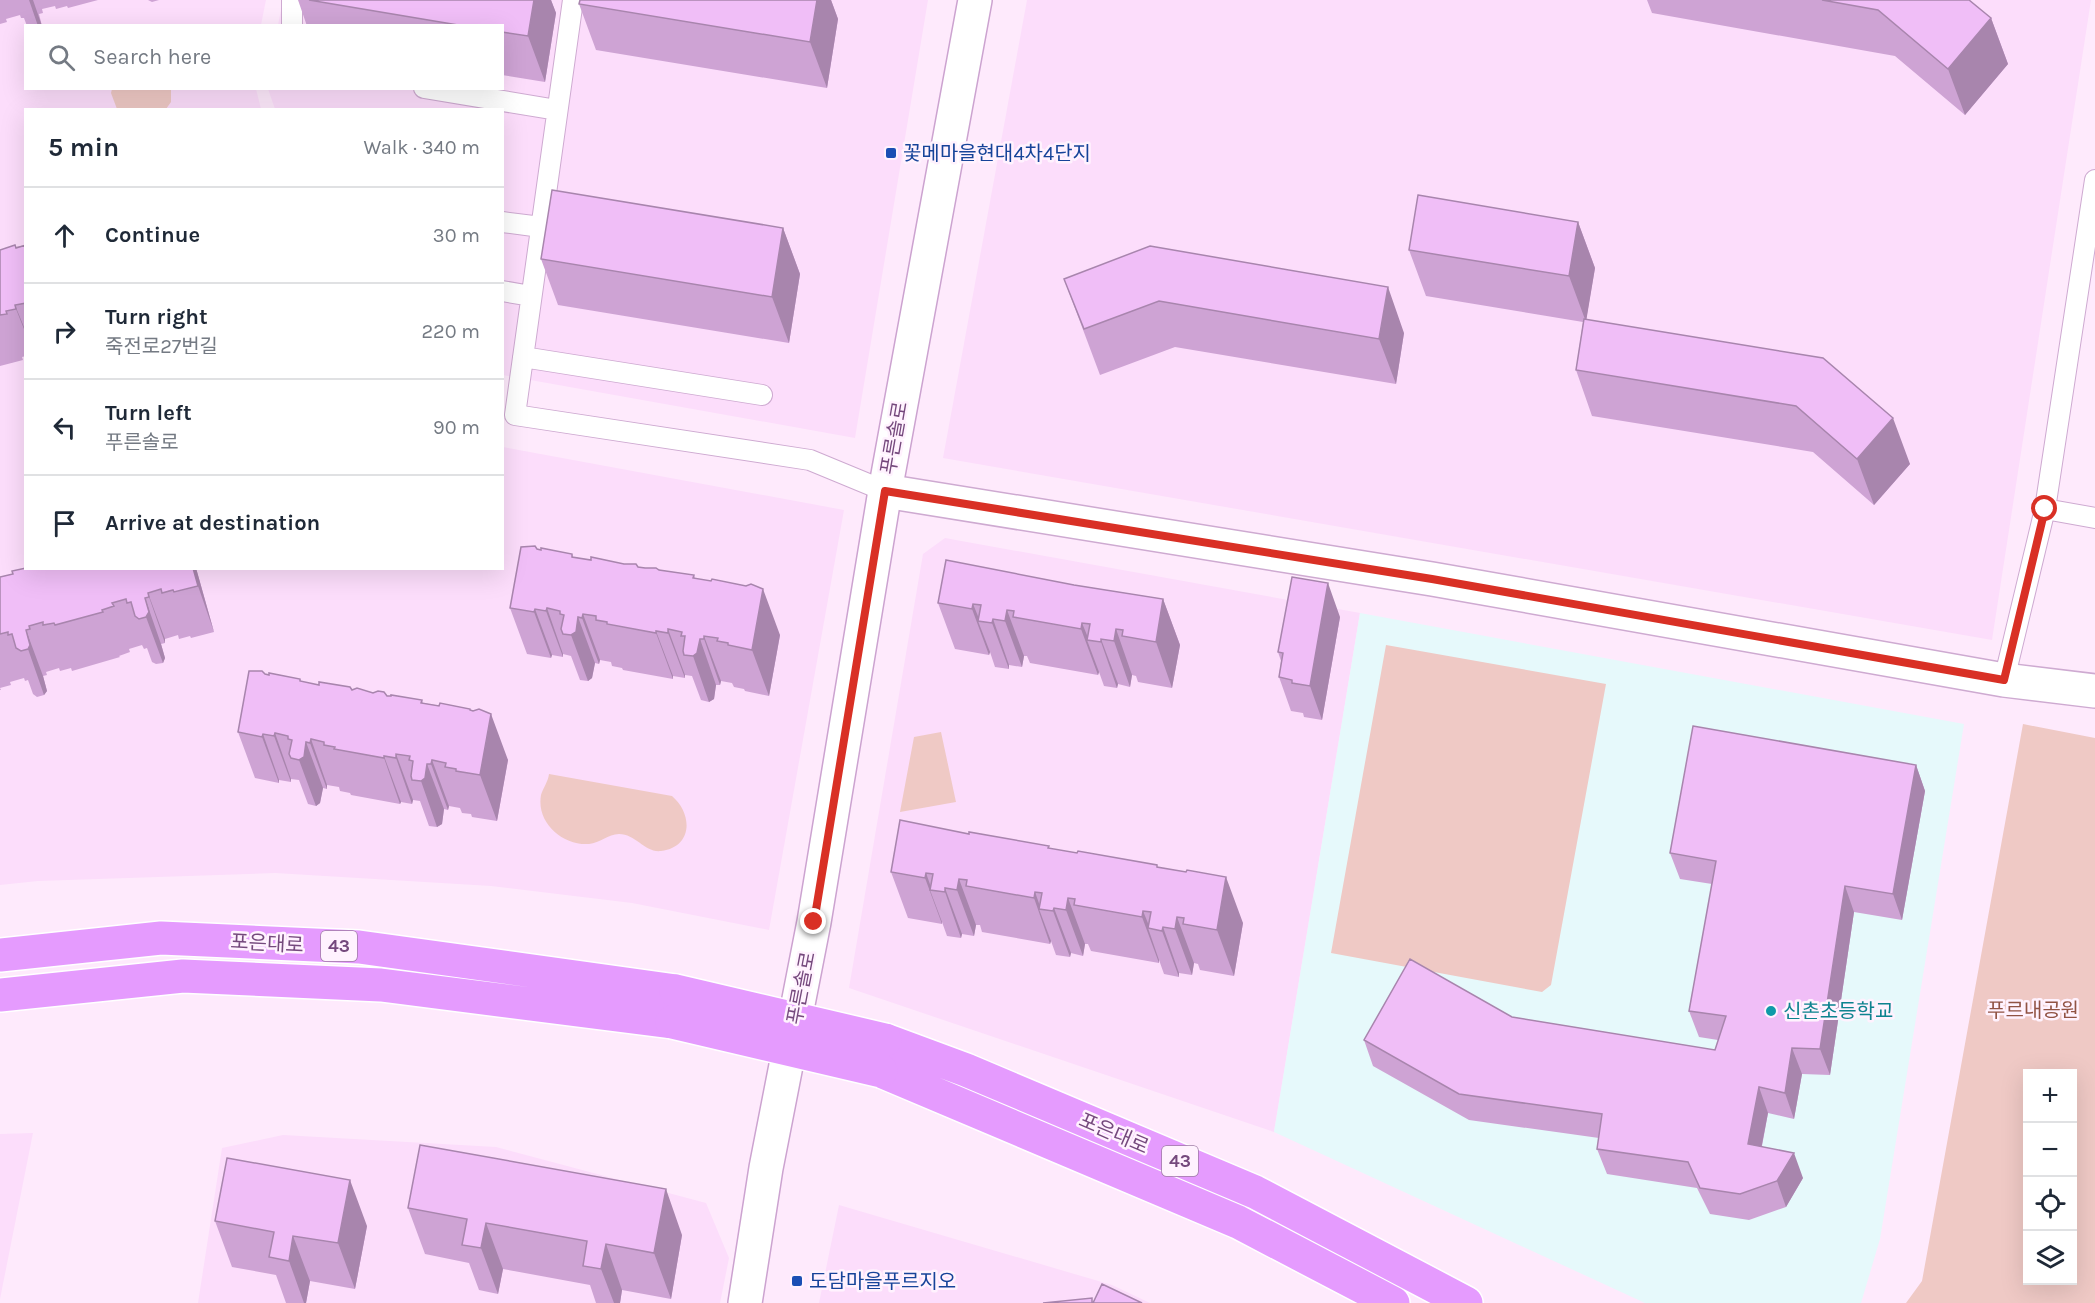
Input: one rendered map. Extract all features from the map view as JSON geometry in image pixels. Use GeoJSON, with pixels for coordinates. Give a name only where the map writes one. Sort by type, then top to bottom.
{"type":"FeatureCollection","features":[{"type":"Feature","properties":{"kind":"highway","name":"포은대로"},"geometry":{"type":"LineString","coordinates":[[0,955],[161,938],[359,947],[674,1007]]}},
{"type":"Feature","properties":{"kind":"highway","name":"포은대로"},"geometry":{"type":"LineString","coordinates":[[0,995],[183,976],[381,986],[674,1007]]}},
{"type":"Feature","properties":{"kind":"highway","name":"43"},"geometry":{"type":"LineString","coordinates":[[674,1007],[883,1055]]}},
{"type":"Feature","properties":{"kind":"highway","name":"포은대로"},"geometry":{"type":"LineString","coordinates":[[883,1055],[1238,1222],[1393,1303]]}},
{"type":"Feature","properties":{"kind":"highway","name":"포은대로"},"geometry":{"type":"LineString","coordinates":[[883,1055],[966,1070],[1255,1192],[1466,1303]]}},
{"type":"Feature","properties":{"kind":"street","name":"푸른솔로"},"geometry":{"type":"LineString","coordinates":[[745,1303],[766,1168],[814,922],[885,491],[975,0]]}},
{"type":"Feature","properties":{"kind":"street"},"geometry":{"type":"LineString","coordinates":[[885,491],[1444,581],[2004,680],[2095,691]]}},
{"type":"Feature","properties":{"kind":"lane"},"geometry":{"type":"LineString","coordinates":[[292,0],[292,24]]}},
{"type":"Feature","properties":{"kind":"lane"},"geometry":{"type":"LineString","coordinates":[[573,0],[515,415],[810,460],[885,491]]}},
{"type":"Feature","properties":{"kind":"lane"},"geometry":{"type":"LineString","coordinates":[[436,90],[557,110]]}},
{"type":"Feature","properties":{"kind":"lane"},"geometry":{"type":"LineString","coordinates":[[2004,680],[2045,509],[2091,228],[2095,180]]}},
{"type":"Feature","properties":{"kind":"lane"},"geometry":{"type":"LineString","coordinates":[[504,222],[541,227]]}},
{"type":"Feature","properties":{"kind":"lane"},"geometry":{"type":"LineString","coordinates":[[504,291],[531,296]]}},
{"type":"Feature","properties":{"kind":"lane"},"geometry":{"type":"LineString","coordinates":[[523,357],[762,395]]}},
{"type":"Feature","properties":{"kind":"lane"},"geometry":{"type":"LineString","coordinates":[[2045,509],[2095,518]]}},
{"type":"Feature","properties":{"kind":"shaded area"},"geometry":{"type":"Polygon","coordinates":[[[0,0],[266,0],[261,24],[24,24],[24,90],[256,90],[261,108],[24,108],[24,570],[504,570],[504,447],[844,510],[769,930],[632,903],[491,886],[275,873],[38,881],[0,885],[0,0]]]}},
{"type":"Feature","properties":{"kind":"shaded area"},"geometry":{"type":"Polygon","coordinates":[[[283,0],[928,0],[855,438],[504,375],[504,108],[275,108],[268,90],[504,90],[504,24],[278,24],[283,0]]]}},
{"type":"Feature","properties":{"kind":"shaded area"},"geometry":{"type":"Polygon","coordinates":[[[1027,0],[2091,0],[1992,640],[943,458],[1027,0]]]}},
{"type":"Feature","properties":{"kind":"shaded area"},"geometry":{"type":"Polygon","coordinates":[[[945,538],[1360,613],[1274,1132],[849,988],[923,554],[945,538]]]}},
{"type":"Feature","properties":{"kind":"shaded area"},"geometry":{"type":"Polygon","coordinates":[[[1360,613],[1964,724],[1880,1239],[1861,1303],[1645,1303],[1274,1132],[1360,613]]]}},
{"type":"Feature","properties":{"kind":"shaded area"},"geometry":{"type":"Polygon","coordinates":[[[33,1133],[0,1299],[0,1134],[33,1133]]]}},
{"type":"Feature","properties":{"kind":"shaded area"},"geometry":{"type":"Polygon","coordinates":[[[283,1135],[496,1147],[706,1203],[729,1258],[720,1303],[198,1303],[222,1148],[283,1135]]]}},
{"type":"Feature","properties":{"kind":"shaded area"},"geometry":{"type":"Polygon","coordinates":[[[839,1205],[1112,1285],[1150,1303],[819,1303],[839,1205]]]}},
{"type":"Feature","properties":{"kind":"green space"},"geometry":{"type":"Polygon","coordinates":[[[112,90],[171,90],[171,102],[167,108],[117,108],[112,90]]]}},
{"type":"Feature","properties":{"kind":"green space"},"geometry":{"type":"Polygon","coordinates":[[[1386,645],[1606,684],[1551,985],[1542,992],[1331,953],[1386,645]]]}},
{"type":"Feature","properties":{"kind":"green space","name":"푸르내공원"},"geometry":{"type":"Polygon","coordinates":[[[2023,724],[2095,738],[2095,1303],[1906,1303],[1922,1281],[2023,724]]]}},
{"type":"Feature","properties":{"kind":"green space"},"geometry":{"type":"Polygon","coordinates":[[[941,732],[956,802],[900,812],[914,737],[941,732]]]}},
{"type":"Feature","properties":{"kind":"green space"},"geometry":{"type":"Polygon","coordinates":[[[549,774],[672,796],[684,812],[686,829],[684,837],[672,848],[655,851],[630,837],[619,834],[589,844],[579,844],[561,837],[547,823],[541,805],[541,795],[549,774]]]}},
{"type":"Feature","properties":{"kind":"building"},"geometry":{"type":"Polygon","coordinates":[[[309,0],[534,0],[528,36],[504,32],[504,24],[452,24],[309,0]]]}},
{"type":"Feature","properties":{"kind":"building"},"geometry":{"type":"Polygon","coordinates":[[[580,0],[817,0],[810,42],[579,4],[580,0]]]}},
{"type":"Feature","properties":{"kind":"building"},"geometry":{"type":"Polygon","coordinates":[[[1822,0],[1969,0],[1991,18],[1948,69],[1878,10],[1822,0]]]}},
{"type":"Feature","properties":{"kind":"building"},"geometry":{"type":"Polygon","coordinates":[[[552,190],[783,228],[772,297],[541,259],[552,190]]]}},
{"type":"Feature","properties":{"kind":"building"},"geometry":{"type":"Polygon","coordinates":[[[1418,195],[1578,222],[1569,276],[1409,250],[1418,195]]]}},
{"type":"Feature","properties":{"kind":"building"},"geometry":{"type":"Polygon","coordinates":[[[15,245],[16,248],[24,246],[24,303],[15,305],[16,309],[0,315],[0,250],[15,245]]]}},
{"type":"Feature","properties":{"kind":"building"},"geometry":{"type":"Polygon","coordinates":[[[1150,246],[1388,287],[1379,339],[1159,301],[1084,329],[1064,279],[1150,246]]]}},
{"type":"Feature","properties":{"kind":"building"},"geometry":{"type":"Polygon","coordinates":[[[1584,319],[1823,358],[1893,418],[1857,459],[1796,406],[1576,370],[1584,319]]]}},
{"type":"Feature","properties":{"kind":"building"},"geometry":{"type":"Polygon","coordinates":[[[535,546],[541,550],[541,548],[572,554],[572,557],[591,560],[591,557],[624,564],[636,564],[638,567],[694,575],[693,578],[711,581],[712,579],[746,586],[751,584],[763,589],[752,650],[728,645],[728,643],[717,641],[718,638],[704,636],[704,639],[700,639],[697,653],[693,656],[684,655],[685,636],[681,636],[682,632],[668,629],[668,633],[656,631],[656,633],[607,624],[607,622],[596,620],[596,616],[583,614],[582,618],[578,617],[576,632],[571,635],[563,634],[561,629],[564,615],[560,614],[560,611],[547,608],[546,611],[535,609],[534,612],[510,608],[521,547],[535,546]]]}},
{"type":"Feature","properties":{"kind":"building"},"geometry":{"type":"Polygon","coordinates":[[[946,560],[1074,585],[1163,599],[1156,642],[1122,636],[1123,630],[1116,629],[1114,641],[1087,640],[1090,624],[1082,623],[1081,629],[1013,617],[1014,611],[1007,610],[1005,621],[993,619],[992,623],[978,621],[981,605],[973,604],[972,609],[938,603],[946,560]]]}},
{"type":"Feature","properties":{"kind":"building"},"geometry":{"type":"Polygon","coordinates":[[[24,568],[194,570],[198,586],[174,592],[173,590],[162,593],[161,589],[148,593],[149,597],[145,598],[149,612],[146,617],[139,619],[135,616],[131,602],[127,603],[126,599],[112,603],[114,606],[102,610],[103,612],[55,625],[54,623],[43,625],[43,622],[29,626],[30,629],[26,630],[30,645],[28,649],[21,651],[16,648],[12,634],[8,635],[8,632],[0,634],[0,577],[13,574],[12,571],[24,568]]]}},
{"type":"Feature","properties":{"kind":"building"},"geometry":{"type":"Polygon","coordinates":[[[1292,577],[1328,583],[1310,686],[1292,683],[1292,680],[1279,677],[1283,653],[1278,652],[1292,577]]]}},
{"type":"Feature","properties":{"kind":"building"},"geometry":{"type":"Polygon","coordinates":[[[249,671],[262,671],[269,675],[269,673],[300,679],[300,681],[319,685],[319,682],[350,687],[352,690],[357,688],[373,693],[384,692],[387,696],[422,700],[421,703],[439,706],[440,703],[473,711],[479,709],[491,714],[480,775],[456,771],[456,769],[445,767],[446,763],[432,760],[431,764],[427,764],[425,778],[421,781],[412,780],[413,761],[409,760],[410,756],[396,754],[396,758],[384,756],[384,758],[334,749],[335,747],[324,745],[324,742],[311,739],[310,743],[306,742],[304,757],[299,760],[291,758],[289,754],[292,740],[288,739],[288,736],[275,733],[274,736],[263,734],[262,737],[238,732],[249,671]]]}},
{"type":"Feature","properties":{"kind":"building","name":"신촌초등학교"},"geometry":{"type":"Polygon","coordinates":[[[1693,726],[1916,765],[1893,894],[1845,886],[1820,1049],[1792,1048],[1785,1093],[1759,1087],[1748,1144],[1794,1153],[1777,1181],[1740,1194],[1700,1188],[1688,1162],[1597,1149],[1602,1114],[1459,1094],[1364,1040],[1410,959],[1512,1017],[1715,1050],[1726,1016],[1689,1011],[1716,861],[1670,853],[1693,726]]]}},
{"type":"Feature","properties":{"kind":"building"},"geometry":{"type":"Polygon","coordinates":[[[900,820],[969,834],[969,832],[1049,846],[1048,848],[1077,853],[1078,851],[1157,865],[1157,867],[1226,877],[1217,930],[1183,924],[1184,918],[1177,917],[1175,929],[1163,927],[1162,931],[1148,928],[1151,912],[1143,911],[1142,917],[1074,905],[1075,899],[1068,898],[1066,910],[1039,909],[1042,893],[1035,892],[1034,898],[966,886],[967,880],[959,879],[957,890],[945,888],[945,892],[930,890],[933,874],[926,873],[925,878],[891,872],[900,820]]]}},
{"type":"Feature","properties":{"kind":"building"},"geometry":{"type":"Polygon","coordinates":[[[420,1145],[666,1189],[654,1253],[606,1244],[601,1269],[583,1266],[587,1241],[486,1223],[481,1248],[462,1245],[467,1219],[408,1208],[420,1145]]]}},
{"type":"Feature","properties":{"kind":"building"},"geometry":{"type":"Polygon","coordinates":[[[227,1158],[350,1180],[338,1243],[293,1236],[289,1261],[269,1257],[274,1232],[215,1221],[227,1158]]]}},
{"type":"Feature","properties":{"kind":"building"},"geometry":{"type":"Polygon","coordinates":[[[1102,1284],[1142,1303],[1093,1303],[1102,1284]]]}},
{"type":"Feature","properties":{"kind":"building"},"geometry":{"type":"Polygon","coordinates":[[[1092,1298],[1092,1303],[1043,1303],[1092,1298]]]}},
{"type":"Feature","properties":{"kind":"place","name":"꽃메마을현대4차4단지"},"geometry":{"type":"Point","coordinates":[891,153]}},
{"type":"Feature","properties":{"kind":"place","name":"신촌초등학교"},"geometry":{"type":"Point","coordinates":[1771,1011]}},
{"type":"Feature","properties":{"kind":"place","name":"도담마을푸르지오"},"geometry":{"type":"Point","coordinates":[797,1281]}},
{"type":"Feature","properties":{"kind":"route"},"geometry":{"type":"LineString","coordinates":[[814,922],[885,491],[1432,579],[2004,680],[2045,509]]}}]}
